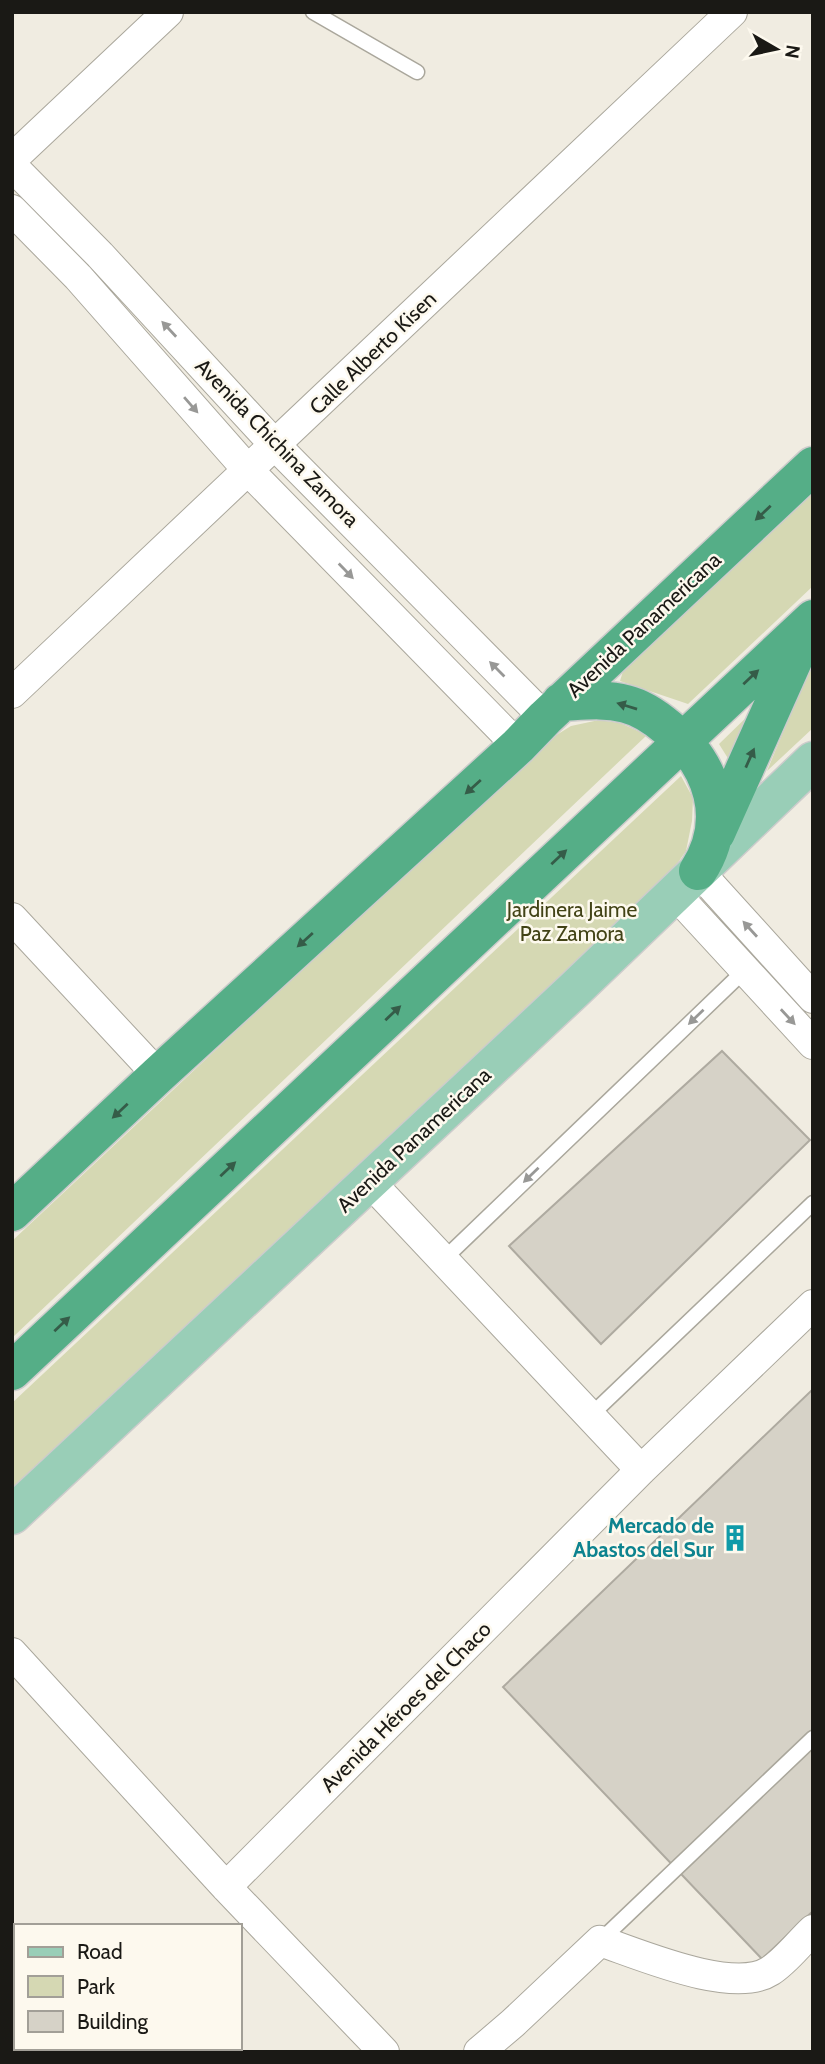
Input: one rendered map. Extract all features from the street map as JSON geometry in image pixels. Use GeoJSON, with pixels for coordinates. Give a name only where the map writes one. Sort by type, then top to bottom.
{"type":"FeatureCollection","features":[{"type":"Feature","properties":{"kind":"highway","name":"Avenida Panamericana"},"geometry":{"type":"LineString","coordinates":[[12,1212],[518,746],[813,466]]}},
{"type":"Feature","properties":{"kind":"highway"},"geometry":{"type":"LineString","coordinates":[[12,1371],[812,620]]}},
{"type":"Feature","properties":{"kind":"highway"},"geometry":{"type":"LineString","coordinates":[[695,869],[812,620]]}},
{"type":"Feature","properties":{"kind":"highway"},"geometry":{"type":"LineString","coordinates":[[553,710],[603,700],[627,704],[651,714],[683,740],[705,771],[711,788],[715,824],[695,869]]}},
{"type":"Feature","properties":{"kind":"main road","name":"Avenida Panamericana"},"geometry":{"type":"LineString","coordinates":[[12,1515],[370,1182],[695,869],[813,761]]}},
{"type":"Feature","properties":{"kind":"street"},"geometry":{"type":"LineString","coordinates":[[12,159],[168,12]]}},
{"type":"Feature","properties":{"kind":"street","name":"Calle Alberto Kisen"},"geometry":{"type":"LineString","coordinates":[[12,693],[732,12]]}},
{"type":"Feature","properties":{"kind":"street","name":"Avenida Chichina Zamora"},"geometry":{"type":"LineString","coordinates":[[12,166],[100,256],[276,446],[553,710]]}},
{"type":"Feature","properties":{"kind":"street","name":"Avenida Chichina Zamora"},"geometry":{"type":"LineString","coordinates":[[12,210],[78,277],[247,470],[518,746]]}},
{"type":"Feature","properties":{"kind":"street"},"geometry":{"type":"LineString","coordinates":[[78,277],[100,256]]}},
{"type":"Feature","properties":{"kind":"street"},"geometry":{"type":"LineString","coordinates":[[695,869],[745,970],[813,1044]]}},
{"type":"Feature","properties":{"kind":"street"},"geometry":{"type":"LineString","coordinates":[[695,869],[813,998]]}},
{"type":"Feature","properties":{"kind":"street"},"geometry":{"type":"LineString","coordinates":[[12,918],[158,1075]]}},
{"type":"Feature","properties":{"kind":"street"},"geometry":{"type":"LineString","coordinates":[[370,1182],[641,1470]]}},
{"type":"Feature","properties":{"kind":"street","name":"Avenida Héroes del Chaco"},"geometry":{"type":"LineString","coordinates":[[226,1887],[641,1470],[813,1305]]}},
{"type":"Feature","properties":{"kind":"street"},"geometry":{"type":"LineString","coordinates":[[12,1653],[226,1887],[384,2052]]}},
{"type":"Feature","properties":{"kind":"street"},"geometry":{"type":"LineString","coordinates":[[479,2052],[600,1941],[696,1973],[745,1979],[769,1972],[813,1930]]}},
{"type":"Feature","properties":{"kind":"lane"},"geometry":{"type":"LineString","coordinates":[[313,12],[417,72]]}},
{"type":"Feature","properties":{"kind":"lane"},"geometry":{"type":"LineString","coordinates":[[443,1260],[745,970]]}},
{"type":"Feature","properties":{"kind":"lane"},"geometry":{"type":"LineString","coordinates":[[590,1416],[813,1203]]}},
{"type":"Feature","properties":{"kind":"lane"},"geometry":{"type":"LineString","coordinates":[[600,1941],[813,1738]]}},
{"type":"Feature","properties":{"kind":"green space"},"geometry":{"type":"Polygon","coordinates":[[[813,492],[813,586],[688,704],[620,681],[624,668],[813,492]]]}},
{"type":"Feature","properties":{"kind":"green space"},"geometry":{"type":"Polygon","coordinates":[[[813,660],[813,728],[767,771],[813,660]]]}},
{"type":"Feature","properties":{"kind":"green space"},"geometry":{"type":"Polygon","coordinates":[[[757,707],[734,768],[719,744],[757,707]]]}},
{"type":"Feature","properties":{"kind":"green space","name":"Jardinera Jaime Paz Zamora"},"geometry":{"type":"Polygon","coordinates":[[[599,720],[620,723],[647,735],[12,1338],[12,1241],[542,744],[571,726],[599,720]]]}},
{"type":"Feature","properties":{"kind":"green space","name":"Jardinera Jaime Paz Zamora"},"geometry":{"type":"Polygon","coordinates":[[[681,776],[693,798],[692,821],[686,851],[670,874],[12,1491],[12,1403],[681,776]]]}},
{"type":"Feature","properties":{"kind":"building"},"geometry":{"type":"Polygon","coordinates":[[[722,1051],[810,1140],[601,1344],[509,1246],[722,1051]]]}},
{"type":"Feature","properties":{"kind":"building","name":"Mercado de Abastos del Sur"},"geometry":{"type":"Polygon","coordinates":[[[813,1389],[813,1911],[762,1959],[503,1687],[813,1389]]]}},
{"type":"Feature","properties":{"kind":"place","name":"Mercado de Abastos del Sur"},"geometry":{"type":"Point","coordinates":[735,1538]}}]}
